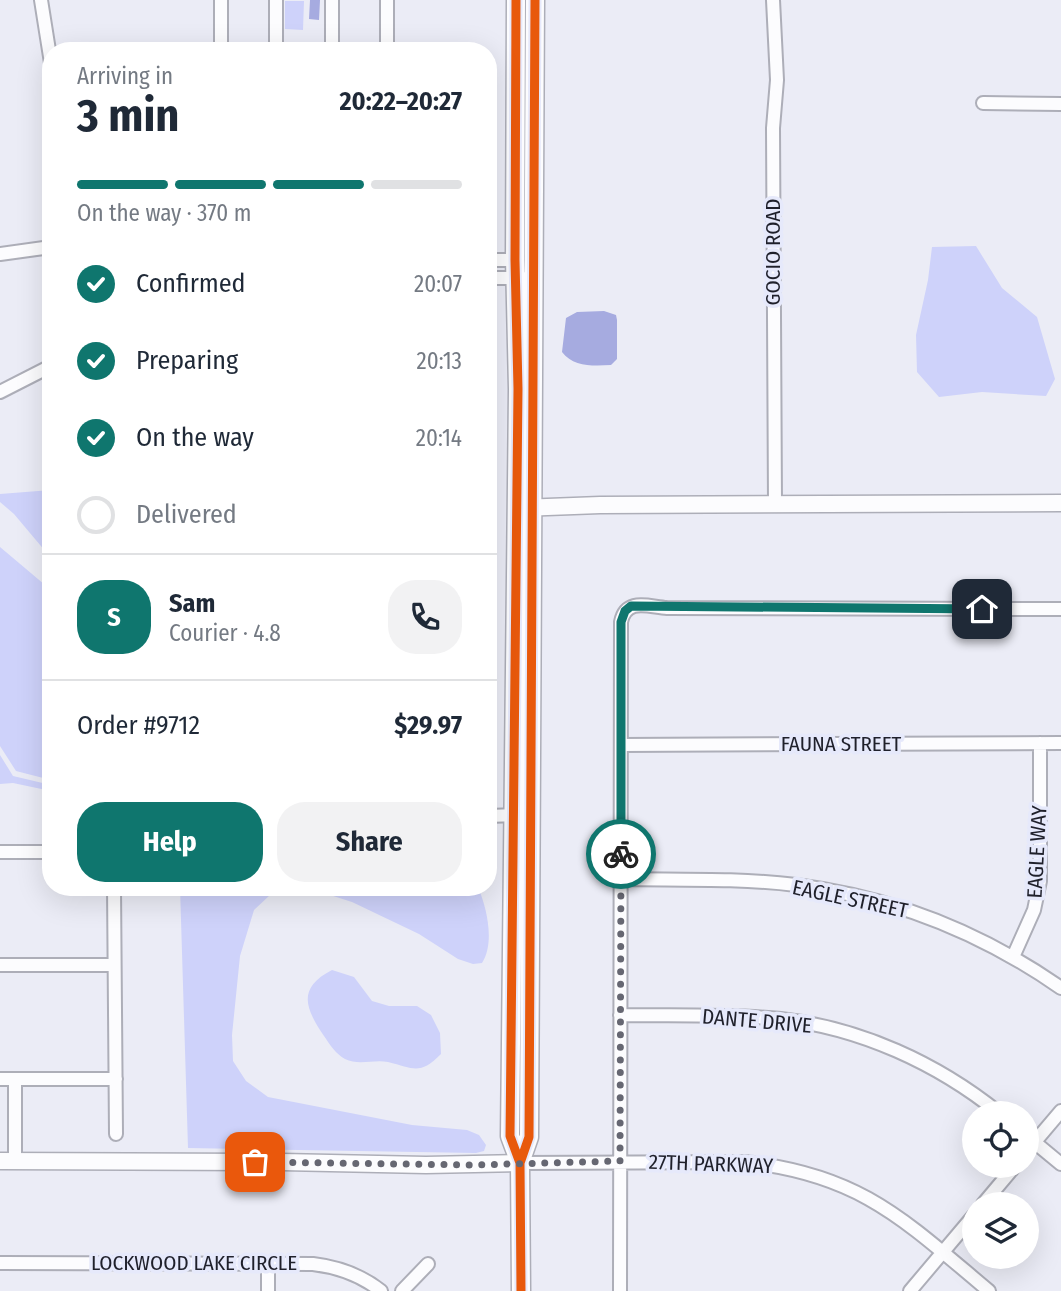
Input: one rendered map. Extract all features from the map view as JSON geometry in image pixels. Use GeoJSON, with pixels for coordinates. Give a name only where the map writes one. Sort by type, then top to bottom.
{"type":"FeatureCollection","features":[{"type":"Feature","properties":{"kind":"main road"},"geometry":{"type":"LineString","coordinates":[[516,0],[523,271],[534,356],[524,508]]}},
{"type":"Feature","properties":{"kind":"main road"},"geometry":{"type":"LineString","coordinates":[[521,1291],[520,1163],[529,1137],[523,815],[524,508],[518,389],[535,0]]}},
{"type":"Feature","properties":{"kind":"street"},"geometry":{"type":"LineString","coordinates":[[41,0],[48,42]]}},
{"type":"Feature","properties":{"kind":"street"},"geometry":{"type":"LineString","coordinates":[[221,0],[221,42]]}},
{"type":"Feature","properties":{"kind":"street"},"geometry":{"type":"LineString","coordinates":[[276,0],[276,42]]}},
{"type":"Feature","properties":{"kind":"street"},"geometry":{"type":"LineString","coordinates":[[332,0],[332,42]]}},
{"type":"Feature","properties":{"kind":"street"},"geometry":{"type":"LineString","coordinates":[[387,0],[387,42]]}},
{"type":"Feature","properties":{"kind":"street","name":"GOCIO ROAD"},"geometry":{"type":"LineString","coordinates":[[773,0],[777,80],[773,139],[775,504]]}},
{"type":"Feature","properties":{"kind":"street"},"geometry":{"type":"LineString","coordinates":[[983,103],[1061,104]]}},
{"type":"Feature","properties":{"kind":"street"},"geometry":{"type":"LineString","coordinates":[[0,254],[42,248]]}},
{"type":"Feature","properties":{"kind":"street"},"geometry":{"type":"LineString","coordinates":[[497,263],[523,271]]}},
{"type":"Feature","properties":{"kind":"street"},"geometry":{"type":"LineString","coordinates":[[497,276],[523,271]]}},
{"type":"Feature","properties":{"kind":"street"},"geometry":{"type":"LineString","coordinates":[[0,392],[42,371]]}},
{"type":"Feature","properties":{"kind":"street"},"geometry":{"type":"LineString","coordinates":[[524,508],[1061,503]]}},
{"type":"Feature","properties":{"kind":"street"},"geometry":{"type":"LineString","coordinates":[[620,1291],[621,618],[631,606],[1061,609]]}},
{"type":"Feature","properties":{"kind":"street","name":"EAGLE WAY"},"geometry":{"type":"LineString","coordinates":[[1013,957],[1029,923],[1039,888],[1040,743]]}},
{"type":"Feature","properties":{"kind":"street","name":"FAUNA STREET"},"geometry":{"type":"LineString","coordinates":[[621,745],[1061,743]]}},
{"type":"Feature","properties":{"kind":"street"},"geometry":{"type":"LineString","coordinates":[[497,816],[523,815]]}},
{"type":"Feature","properties":{"kind":"street"},"geometry":{"type":"LineString","coordinates":[[0,852],[42,852]]}},
{"type":"Feature","properties":{"kind":"street","name":"EAGLE STREET"},"geometry":{"type":"LineString","coordinates":[[621,879],[752,882],[837,892],[884,903],[975,937],[1013,957],[1061,988]]}},
{"type":"Feature","properties":{"kind":"street"},"geometry":{"type":"LineString","coordinates":[[114,896],[116,1135]]}},
{"type":"Feature","properties":{"kind":"street"},"geometry":{"type":"LineString","coordinates":[[0,965],[114,965]]}},
{"type":"Feature","properties":{"kind":"street","name":"DANTE DRIVE"},"geometry":{"type":"LineString","coordinates":[[620,1015],[751,1017],[811,1024],[882,1045],[949,1077],[982,1101]]}},
{"type":"Feature","properties":{"kind":"street"},"geometry":{"type":"LineString","coordinates":[[0,1079],[116,1079]]}},
{"type":"Feature","properties":{"kind":"street"},"geometry":{"type":"LineString","coordinates":[[15,1079],[7,1161],[426,1165],[520,1163]]}},
{"type":"Feature","properties":{"kind":"street"},"geometry":{"type":"LineString","coordinates":[[1039,1134],[1061,1111]]}},
{"type":"Feature","properties":{"kind":"street"},"geometry":{"type":"LineString","coordinates":[[1039,1149],[1061,1164]]}},
{"type":"Feature","properties":{"kind":"street","name":"27TH PARKWAY"},"geometry":{"type":"LineString","coordinates":[[520,1163],[744,1162],[809,1172],[845,1185],[878,1203],[908,1223],[989,1291]]}},
{"type":"Feature","properties":{"kind":"street"},"geometry":{"type":"LineString","coordinates":[[993,1192],[1005,1178]]}},
{"type":"Feature","properties":{"kind":"street"},"geometry":{"type":"LineString","coordinates":[[911,1291],[962,1229]]}},
{"type":"Feature","properties":{"kind":"street","name":"LOCKWOOD LAKE CIRCLE"},"geometry":{"type":"LineString","coordinates":[[0,1263],[326,1265],[356,1275],[381,1291]]}},
{"type":"Feature","properties":{"kind":"street"},"geometry":{"type":"LineString","coordinates":[[268,1264],[268,1291]]}},
{"type":"Feature","properties":{"kind":"street"},"geometry":{"type":"LineString","coordinates":[[402,1291],[428,1264]]}},
{"type":"Feature","properties":{"kind":"shaded area"},"geometry":{"type":"Polygon","coordinates":[[[310,0],[320,0],[319,20],[309,19],[310,0]]]}},
{"type":"Feature","properties":{"kind":"shaded area"},"geometry":{"type":"Polygon","coordinates":[[[521,0],[529,0],[529,250],[523,259],[521,0]]]}},
{"type":"Feature","properties":{"kind":"shaded area"},"geometry":{"type":"Polygon","coordinates":[[[285,1],[304,1],[303,30],[285,29],[285,1]]]}},
{"type":"Feature","properties":{"kind":"shaded area"},"geometry":{"type":"Polygon","coordinates":[[[976,246],[1002,288],[1037,317],[1055,379],[1046,396],[982,392],[939,397],[917,372],[916,335],[932,247],[976,246]]]}},
{"type":"Feature","properties":{"kind":"shaded area"},"geometry":{"type":"Polygon","coordinates":[[[604,311],[616,315],[617,359],[611,365],[590,365],[567,357],[562,352],[566,318],[577,312],[604,311]]]}},
{"type":"Feature","properties":{"kind":"shaded area"},"geometry":{"type":"Polygon","coordinates":[[[42,491],[42,547],[14,514],[0,502],[0,494],[42,491]]]}},
{"type":"Feature","properties":{"kind":"shaded area"},"geometry":{"type":"Polygon","coordinates":[[[0,547],[42,582],[42,778],[16,771],[0,746],[0,547]]]}},
{"type":"Feature","properties":{"kind":"shaded area"},"geometry":{"type":"Polygon","coordinates":[[[0,755],[13,776],[42,783],[42,789],[13,783],[0,784],[0,755]]]}},
{"type":"Feature","properties":{"kind":"shaded area"},"geometry":{"type":"Polygon","coordinates":[[[180,896],[269,896],[254,910],[240,956],[232,1035],[233,1061],[246,1081],[268,1097],[412,1125],[467,1130],[479,1135],[486,1145],[484,1151],[476,1153],[188,1148],[180,896]]]}},
{"type":"Feature","properties":{"kind":"shaded area"},"geometry":{"type":"Polygon","coordinates":[[[333,896],[481,896],[489,936],[486,955],[482,963],[473,964],[458,959],[419,934],[352,902],[333,896]]]}},
{"type":"Feature","properties":{"kind":"shaded area"},"geometry":{"type":"Polygon","coordinates":[[[332,970],[354,977],[372,1001],[389,1006],[417,1006],[431,1015],[440,1033],[441,1054],[427,1065],[416,1069],[383,1061],[356,1062],[342,1057],[317,1026],[309,1008],[309,991],[313,984],[332,970]]]}},
{"type":"Feature","properties":{"kind":"cycle path"},"geometry":{"type":"LineString","coordinates":[[516,0],[515,260],[518,389],[510,1136],[520,1163]]}},
{"type":"Feature","properties":{"kind":"cycle path"},"geometry":{"type":"LineString","coordinates":[[521,1291],[520,1163],[529,1137],[535,0]]}},
{"type":"Feature","properties":{"kind":"way so far"},"geometry":{"type":"LineString","coordinates":[[255,1162],[473,1165],[620,1161],[621,854]]}},
{"type":"Feature","properties":{"kind":"route"},"geometry":{"type":"LineString","coordinates":[[621,854],[621,618],[631,606],[982,609]]}}]}
